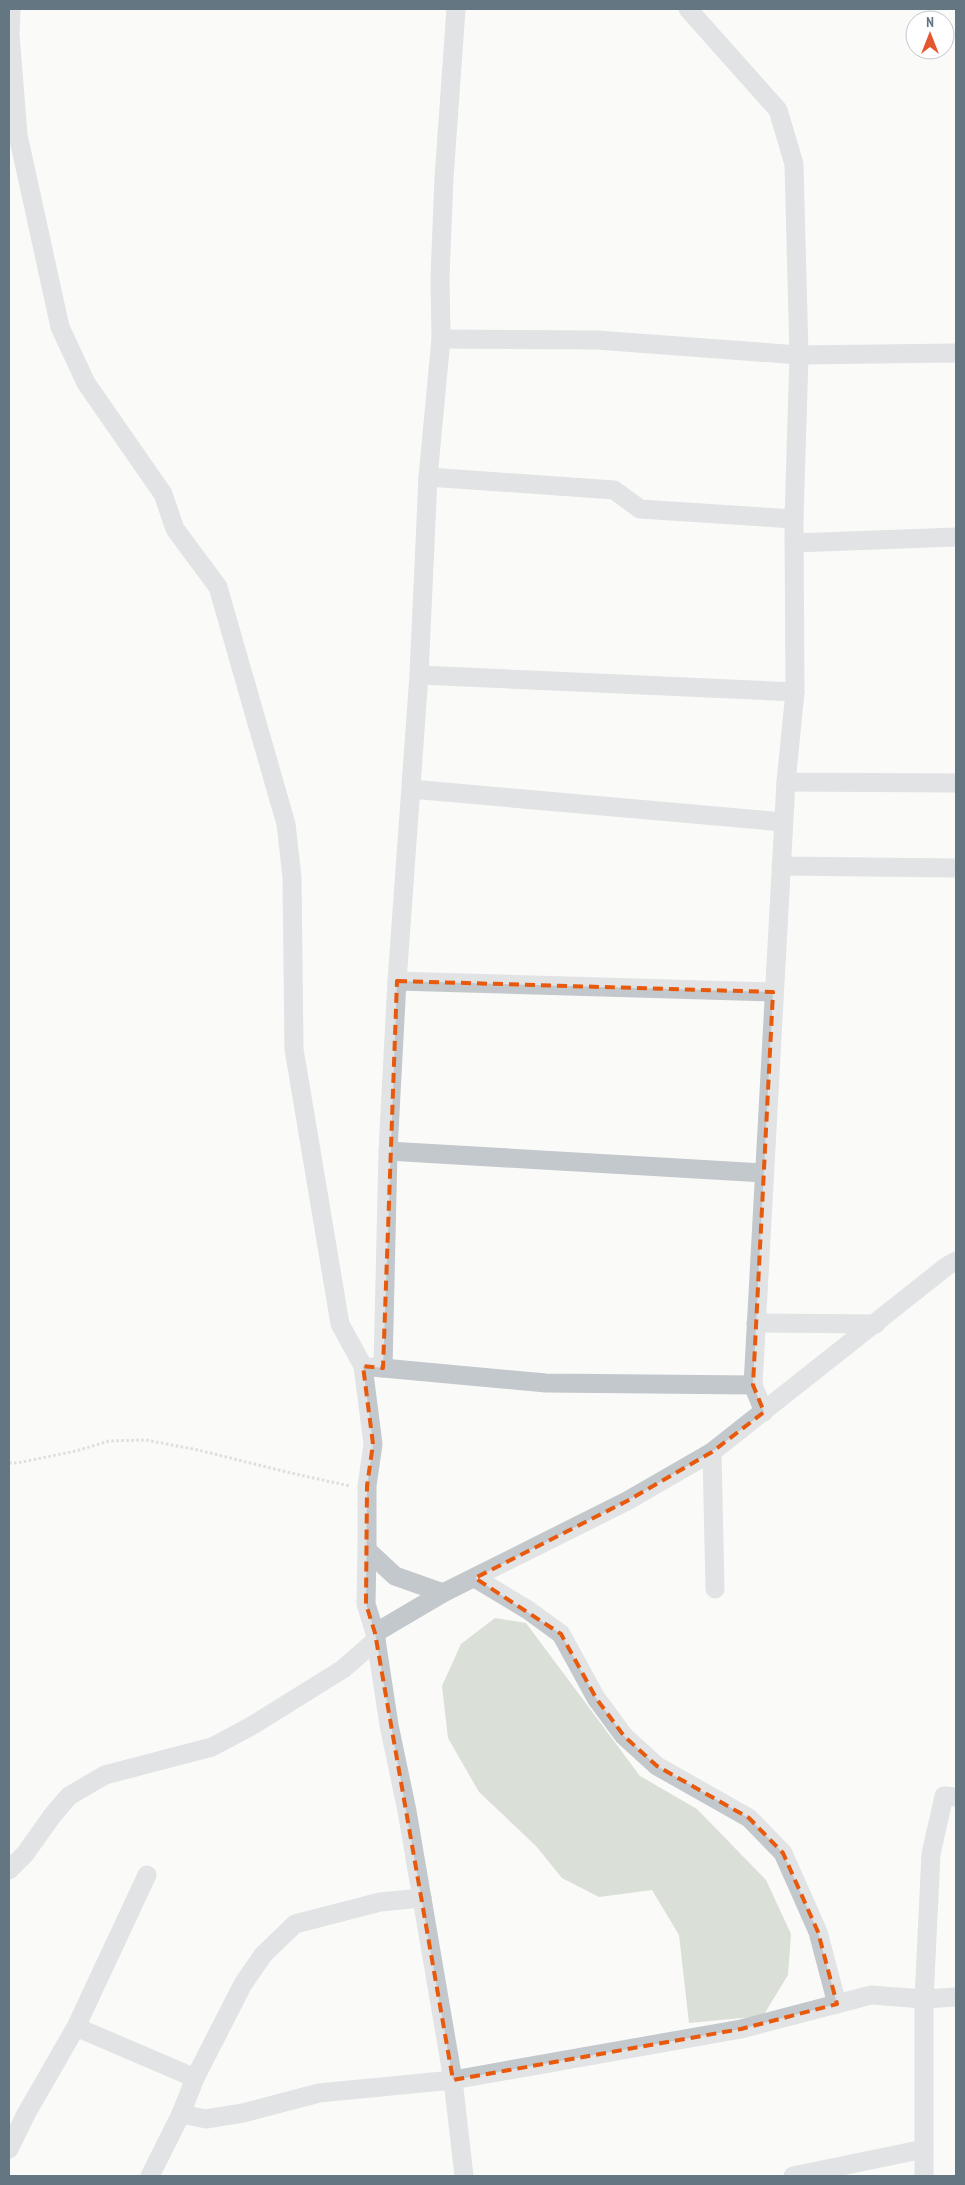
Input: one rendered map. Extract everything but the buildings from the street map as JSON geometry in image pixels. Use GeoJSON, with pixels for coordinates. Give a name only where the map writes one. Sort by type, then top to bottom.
{"type":"FeatureCollection","features":[{"type":"Feature","properties":{"kind":"street"},"geometry":{"type":"LineString","coordinates":[[11,9],[10,34],[18,136],[60,327],[86,383],[164,494],[175,529],[218,587],[286,824],[292,877],[294,1049],[340,1324],[363,1366],[373,1444],[367,1486],[366,1604],[376,1637],[389,1725],[407,1811],[422,1898],[453,2080],[464,2176]]}},
{"type":"Feature","properties":{"kind":"street"},"geometry":{"type":"LineString","coordinates":[[383,1368],[388,1151],[397,981],[419,675],[428,477],[441,339],[440,277],[444,178],[456,9]]}},
{"type":"Feature","properties":{"kind":"street"},"geometry":{"type":"LineString","coordinates":[[688,9],[778,110],[794,164],[799,355],[794,519],[795,692],[783,822],[753,1385],[764,1412]]}},
{"type":"Feature","properties":{"kind":"street"},"geometry":{"type":"LineString","coordinates":[[441,339],[597,340],[799,355],[956,354]]}},
{"type":"Feature","properties":{"kind":"street"},"geometry":{"type":"LineString","coordinates":[[428,477],[614,490],[640,509],[794,519]]}},
{"type":"Feature","properties":{"kind":"street"},"geometry":{"type":"LineString","coordinates":[[794,543],[956,537]]}},
{"type":"Feature","properties":{"kind":"street"},"geometry":{"type":"LineString","coordinates":[[419,675],[795,692]]}},
{"type":"Feature","properties":{"kind":"street"},"geometry":{"type":"LineString","coordinates":[[786,782],[956,783]]}},
{"type":"Feature","properties":{"kind":"street"},"geometry":{"type":"LineString","coordinates":[[411,789],[783,822]]}},
{"type":"Feature","properties":{"kind":"street"},"geometry":{"type":"LineString","coordinates":[[781,866],[956,868]]}},
{"type":"Feature","properties":{"kind":"street"},"geometry":{"type":"LineString","coordinates":[[397,981],[773,992]]}},
{"type":"Feature","properties":{"kind":"street"},"geometry":{"type":"LineString","coordinates":[[388,1151],[764,1173]]}},
{"type":"Feature","properties":{"kind":"street"},"geometry":{"type":"LineString","coordinates":[[9,1870],[25,1854],[52,1816],[70,1796],[105,1776],[212,1747],[253,1725],[343,1669],[376,1637],[443,1592],[475,1578],[627,1501],[712,1452],[947,1266],[956,1261]]}},
{"type":"Feature","properties":{"kind":"street"},"geometry":{"type":"LineString","coordinates":[[756,1323],[876,1324]]}},
{"type":"Feature","properties":{"kind":"street"},"geometry":{"type":"LineString","coordinates":[[363,1366],[546,1383],[753,1385]]}},
{"type":"Feature","properties":{"kind":"street"},"geometry":{"type":"LineString","coordinates":[[712,1452],[715,1589]]}},
{"type":"Feature","properties":{"kind":"street"},"geometry":{"type":"LineString","coordinates":[[367,1550],[395,1576],[443,1592]]}},
{"type":"Feature","properties":{"kind":"street"},"geometry":{"type":"LineString","coordinates":[[475,1578],[528,1610],[561,1634],[596,1698],[624,1736],[657,1766],[749,1818],[783,1854],[818,1932],[837,2004]]}},
{"type":"Feature","properties":{"kind":"street"},"geometry":{"type":"LineString","coordinates":[[924,2176],[924,1999],[931,1854],[944,1796],[956,1797]]}},
{"type":"Feature","properties":{"kind":"street"},"geometry":{"type":"LineString","coordinates":[[9,2149],[26,2114],[76,2027],[147,1875]]}},
{"type":"Feature","properties":{"kind":"street"},"geometry":{"type":"LineString","coordinates":[[150,2176],[182,2114],[195,2078],[243,1984],[264,1955],[295,1924],[380,1902],[422,1898]]}},
{"type":"Feature","properties":{"kind":"street"},"geometry":{"type":"LineString","coordinates":[[182,2114],[206,2119],[243,2113],[320,2093],[453,2080],[741,2029],[871,1995],[924,1999],[956,1997]]}},
{"type":"Feature","properties":{"kind":"street"},"geometry":{"type":"LineString","coordinates":[[76,2027],[195,2078]]}},
{"type":"Feature","properties":{"kind":"street"},"geometry":{"type":"LineString","coordinates":[[793,2176],[924,2149]]}},
{"type":"Feature","properties":{"kind":"path"},"geometry":{"type":"LineString","coordinates":[[9,1463],[18,1463],[76,1451],[109,1441],[146,1440],[198,1450],[346,1486],[367,1486]]}},
{"type":"Feature","properties":{"kind":"highlighted area"},"geometry":{"type":"Polygon","coordinates":[[[397,981],[773,992],[753,1385],[764,1412],[712,1452],[627,1501],[475,1578],[561,1634],[596,1698],[624,1736],[657,1766],[749,1818],[783,1853],[818,1932],[837,2004],[741,2029],[453,2080],[375,1633],[366,1604],[367,1486],[373,1444],[363,1366],[383,1368],[397,981]]]}},
{"type":"Feature","properties":{"kind":"shaded area"},"geometry":{"type":"Polygon","coordinates":[[[495,1618],[526,1623],[640,1776],[697,1809],[766,1880],[791,1934],[788,1975],[763,2016],[689,2023],[679,1935],[652,1890],[599,1897],[562,1878],[536,1846],[479,1792],[448,1738],[442,1686],[461,1644],[495,1618]]]}}]}
